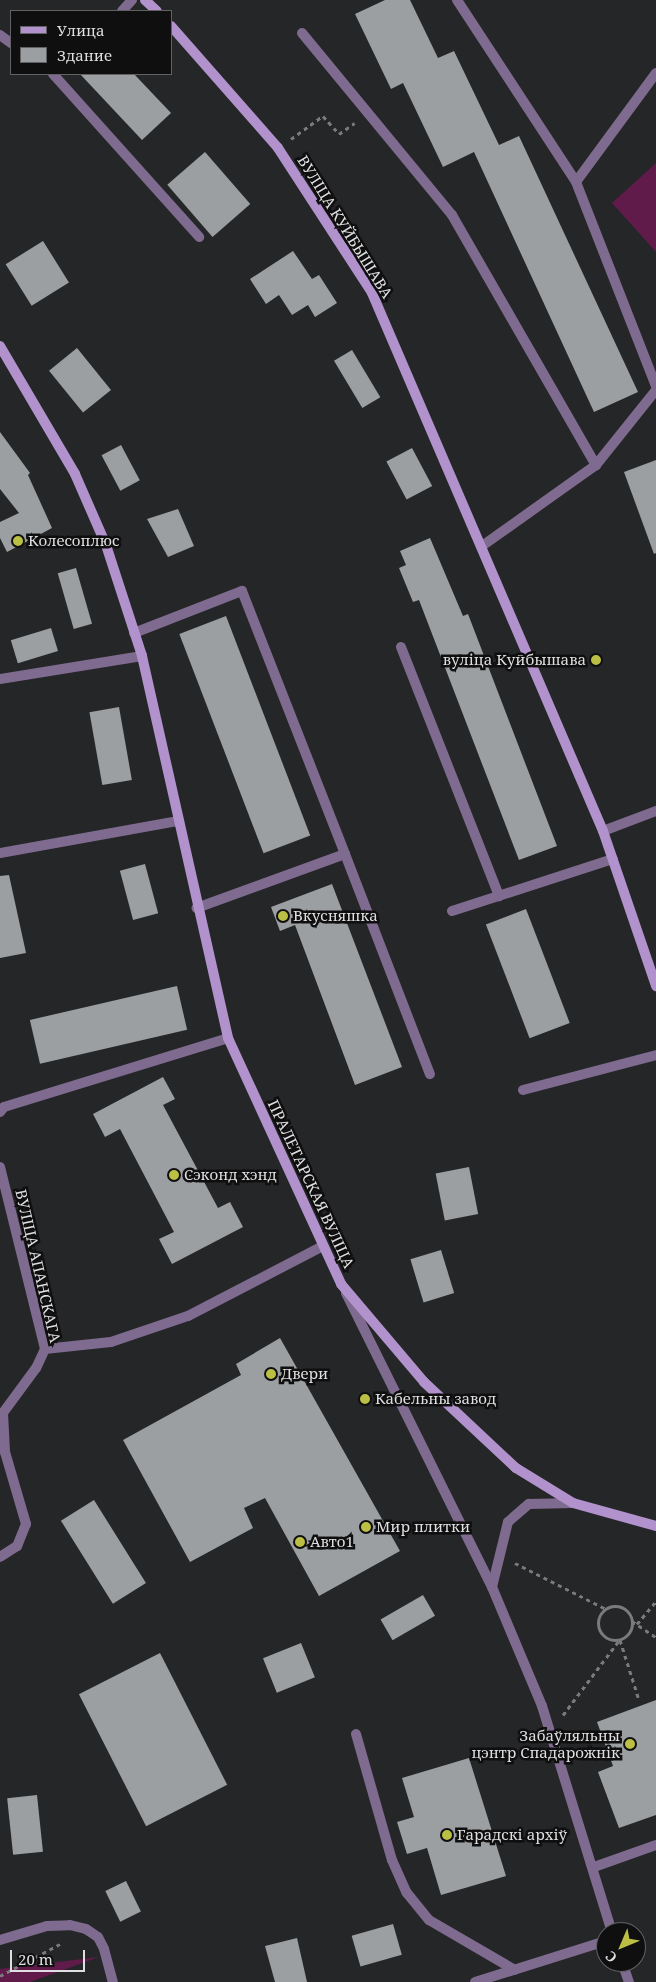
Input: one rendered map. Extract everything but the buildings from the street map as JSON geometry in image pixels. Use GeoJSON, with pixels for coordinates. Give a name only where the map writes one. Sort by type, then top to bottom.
{"type":"FeatureCollection","features":[{"type":"Feature","properties":{"kind":"main road"},"geometry":{"type":"LineString","coordinates":[[145,0],[156,10]]}},
{"type":"Feature","properties":{"kind":"main road","name":"ВУЛІЦА КУЙБЫШАВА"},"geometry":{"type":"LineString","coordinates":[[172,27],[278,148],[372,293],[603,831],[656,986]]}},
{"type":"Feature","properties":{"kind":"main road","name":"ПРАЛЕТАРСКАЯ ВУЛІЦА"},"geometry":{"type":"LineString","coordinates":[[0,346],[75,474],[106,545],[142,656],[196,908],[228,1038],[342,1284],[424,1382],[516,1468],[573,1503],[656,1526]]}},
{"type":"Feature","properties":{"kind":"street"},"geometry":{"type":"LineString","coordinates":[[123,10],[132,0]]}},
{"type":"Feature","properties":{"kind":"street"},"geometry":{"type":"LineString","coordinates":[[457,0],[576,182],[656,386]]}},
{"type":"Feature","properties":{"kind":"street"},"geometry":{"type":"LineString","coordinates":[[302,33],[370,113],[452,215],[596,466]]}},
{"type":"Feature","properties":{"kind":"street"},"geometry":{"type":"LineString","coordinates":[[576,182],[656,73]]}},
{"type":"Feature","properties":{"kind":"street"},"geometry":{"type":"LineString","coordinates":[[60,76],[199,237]]}},
{"type":"Feature","properties":{"kind":"street"},"geometry":{"type":"LineString","coordinates":[[482,546],[596,466],[656,390]]}},
{"type":"Feature","properties":{"kind":"street"},"geometry":{"type":"LineString","coordinates":[[134,633],[242,590],[430,1074]]}},
{"type":"Feature","properties":{"kind":"street"},"geometry":{"type":"LineString","coordinates":[[400,647],[499,896]]}},
{"type":"Feature","properties":{"kind":"street"},"geometry":{"type":"LineString","coordinates":[[0,679],[142,656]]}},
{"type":"Feature","properties":{"kind":"street"},"geometry":{"type":"LineString","coordinates":[[603,831],[656,811]]}},
{"type":"Feature","properties":{"kind":"street"},"geometry":{"type":"LineString","coordinates":[[0,853],[177,821]]}},
{"type":"Feature","properties":{"kind":"street"},"geometry":{"type":"LineString","coordinates":[[196,908],[345,854]]}},
{"type":"Feature","properties":{"kind":"street"},"geometry":{"type":"LineString","coordinates":[[452,912],[613,859]]}},
{"type":"Feature","properties":{"kind":"street"},"geometry":{"type":"LineString","coordinates":[[0,1112],[4,1107],[228,1038]]}},
{"type":"Feature","properties":{"kind":"street"},"geometry":{"type":"LineString","coordinates":[[523,1090],[656,1055]]}},
{"type":"Feature","properties":{"kind":"street","name":"ВУЛІЦА АПАНСКАГА"},"geometry":{"type":"LineString","coordinates":[[0,1167],[45,1349],[36,1368],[4,1413],[5,1452],[26,1524],[17,1546],[0,1557]]}},
{"type":"Feature","properties":{"kind":"street"},"geometry":{"type":"LineString","coordinates":[[45,1349],[111,1342],[188,1316],[323,1246]]}},
{"type":"Feature","properties":{"kind":"street"},"geometry":{"type":"LineString","coordinates":[[342,1284],[492,1588],[550,1731],[594,1867],[609,1922]]}},
{"type":"Feature","properties":{"kind":"street"},"geometry":{"type":"LineString","coordinates":[[492,1588],[508,1522],[529,1504],[573,1503]]}},
{"type":"Feature","properties":{"kind":"street"},"geometry":{"type":"LineString","coordinates":[[356,1734],[392,1860],[407,1893],[429,1920],[515,1970]]}},
{"type":"Feature","properties":{"kind":"street"},"geometry":{"type":"LineString","coordinates":[[594,1867],[656,1845]]}},
{"type":"Feature","properties":{"kind":"street"},"geometry":{"type":"LineString","coordinates":[[0,1940],[47,1926],[70,1925],[86,1929],[101,1943],[113,1982]]}},
{"type":"Feature","properties":{"kind":"street"},"geometry":{"type":"LineString","coordinates":[[475,1982],[596,1944]]}},
{"type":"Feature","properties":{"kind":"path"},"geometry":{"type":"LineString","coordinates":[[278,148],[323,116],[339,134],[370,113]]}},
{"type":"Feature","properties":{"kind":"path"},"geometry":{"type":"LineString","coordinates":[[499,1555],[606,1609],[622,1608],[632,1621],[656,1637]]}},
{"type":"Feature","properties":{"kind":"path"},"geometry":{"type":"LineString","coordinates":[[637,1624],[656,1601]]}},
{"type":"Feature","properties":{"kind":"path"},"geometry":{"type":"LineString","coordinates":[[606,1609],[598,1622],[600,1632],[609,1639],[620,1640]]}},
{"type":"Feature","properties":{"kind":"path"},"geometry":{"type":"LineString","coordinates":[[550,1731],[620,1640],[629,1632],[632,1621]]}},
{"type":"Feature","properties":{"kind":"path"},"geometry":{"type":"LineString","coordinates":[[620,1640],[639,1700]]}},
{"type":"Feature","properties":{"kind":"path"},"geometry":{"type":"LineString","coordinates":[[0,1976],[86,1929]]}},
{"type":"Feature","properties":{"kind":"shaded area"},"geometry":{"type":"Polygon","coordinates":[[[656,163],[656,252],[612,203],[656,163]]]}},
{"type":"Feature","properties":{"kind":"shaded area"},"geometry":{"type":"Polygon","coordinates":[[[99,1957],[30,1982],[0,1982],[0,1969],[99,1957]]]}},
{"type":"Feature","properties":{"kind":"place","name":"Колесоплюс"},"geometry":{"type":"Point","coordinates":[18,541]}},
{"type":"Feature","properties":{"kind":"place","name":"вуліца Куйбышава"},"geometry":{"type":"Point","coordinates":[596,660]}},
{"type":"Feature","properties":{"kind":"place","name":"Вкусняшка"},"geometry":{"type":"Point","coordinates":[283,916]}},
{"type":"Feature","properties":{"kind":"place","name":"Сэконд хэнд"},"geometry":{"type":"Point","coordinates":[174,1175]}},
{"type":"Feature","properties":{"kind":"place","name":"Двери"},"geometry":{"type":"Point","coordinates":[271,1374]}},
{"type":"Feature","properties":{"kind":"place","name":"Кабельны завод"},"geometry":{"type":"Point","coordinates":[365,1399]}},
{"type":"Feature","properties":{"kind":"place","name":"Мир плитки"},"geometry":{"type":"Point","coordinates":[366,1527]}},
{"type":"Feature","properties":{"kind":"place","name":"Авто1"},"geometry":{"type":"Point","coordinates":[300,1542]}},
{"type":"Feature","properties":{"kind":"place","name":"Забаўляльны цэнтр Спадарожнік"},"geometry":{"type":"Point","coordinates":[630,1744]}},
{"type":"Feature","properties":{"kind":"place","name":"Гарадскі архіў"},"geometry":{"type":"Point","coordinates":[447,1835]}}]}
